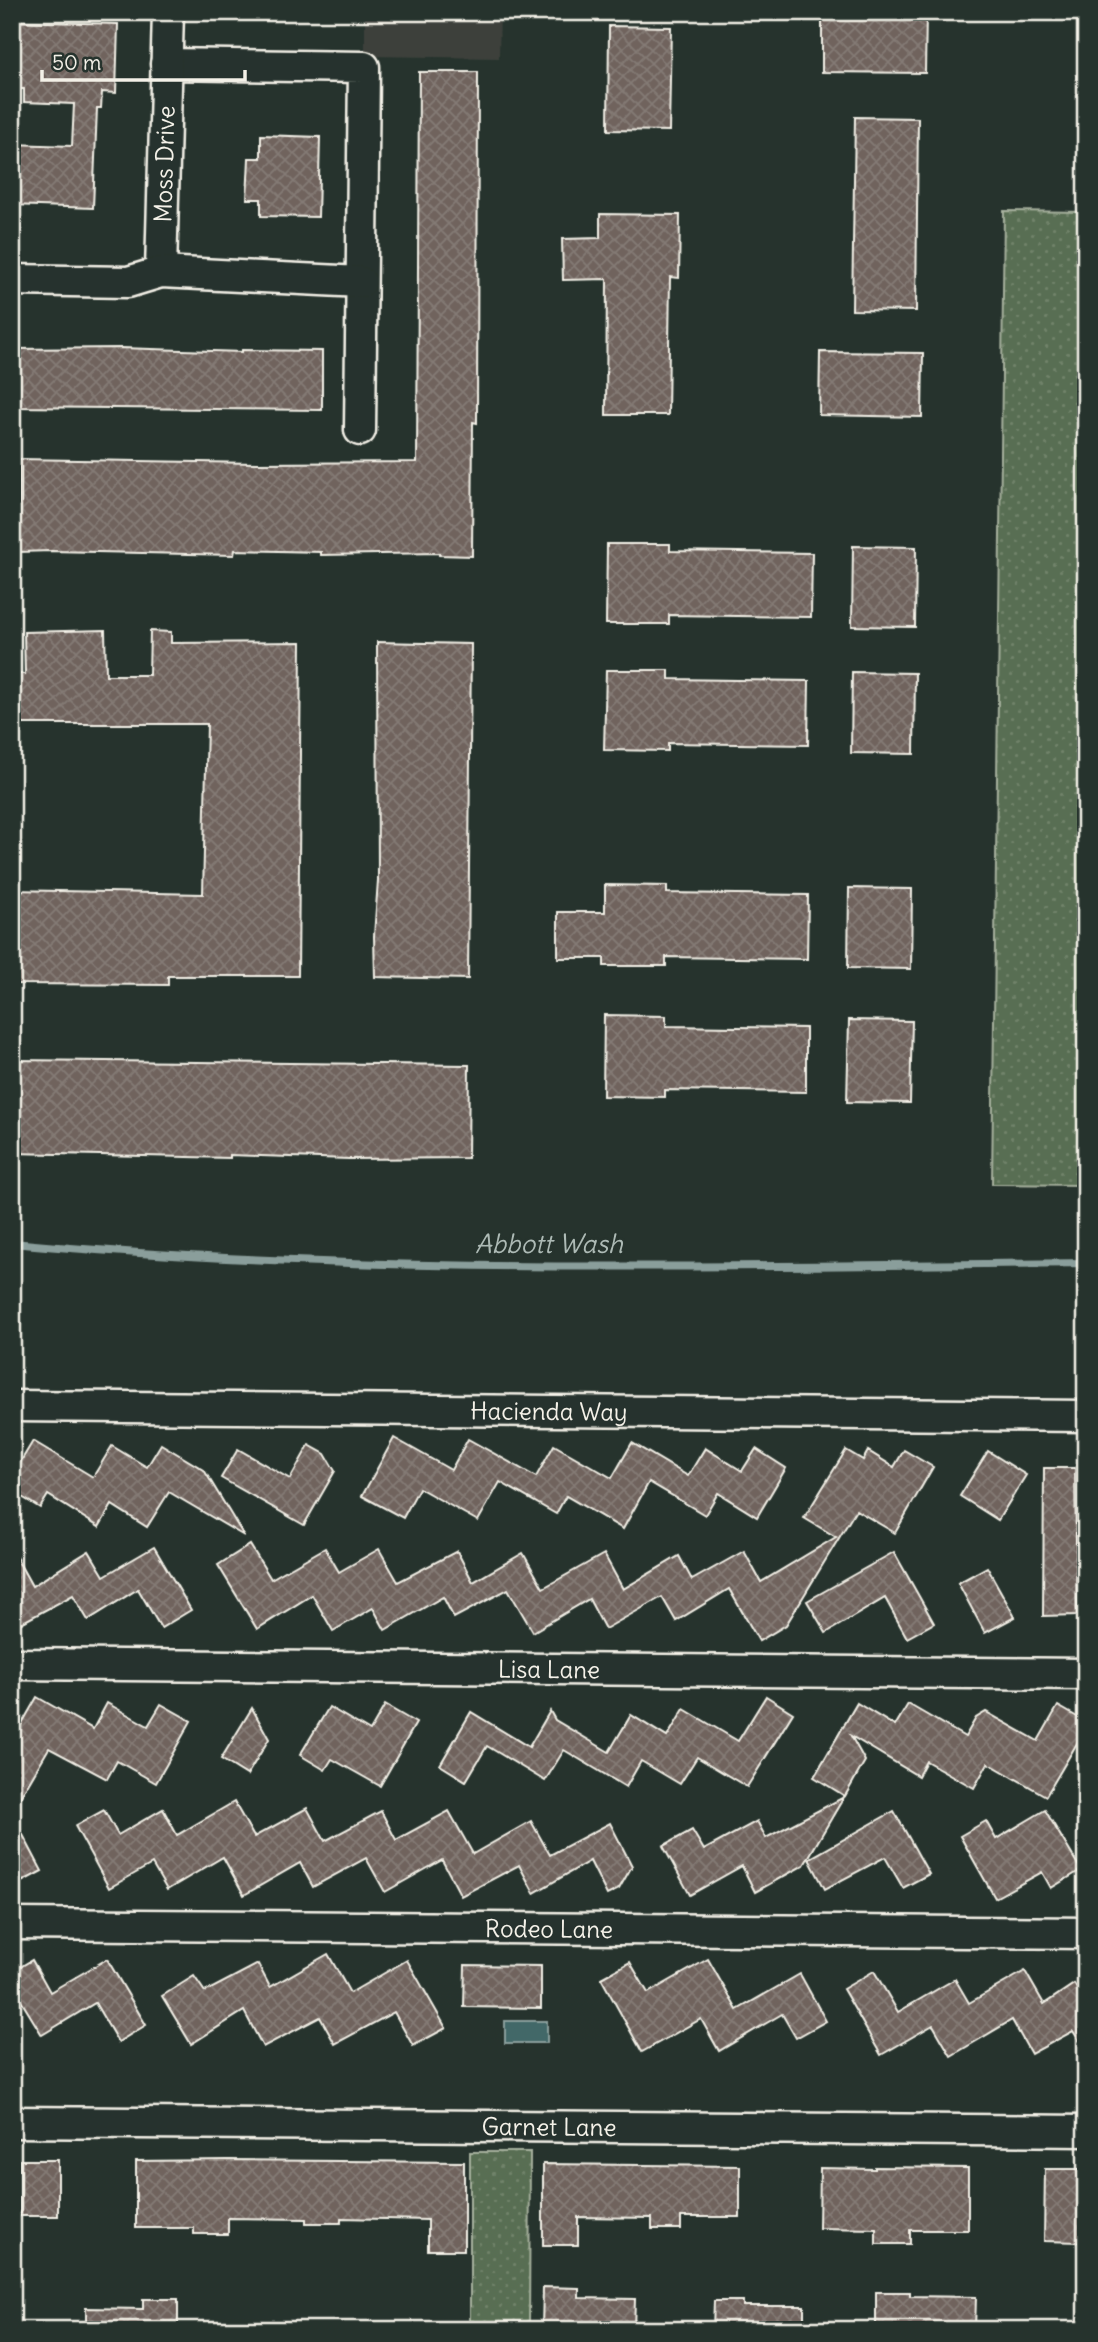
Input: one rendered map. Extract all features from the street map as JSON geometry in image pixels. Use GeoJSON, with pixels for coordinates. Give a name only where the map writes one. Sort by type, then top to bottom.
{"type":"FeatureCollection","features":[{"type":"Feature","properties":{"kind":"street","name":"Moss Drive"},"geometry":{"type":"LineString","coordinates":[[162,272],[169,12]]}},
{"type":"Feature","properties":{"kind":"street"},"geometry":{"type":"LineString","coordinates":[[166,64],[364,67],[360,430]]}},
{"type":"Feature","properties":{"kind":"street"},"geometry":{"type":"LineString","coordinates":[[12,279],[128,282],[162,272],[361,282]]}},
{"type":"Feature","properties":{"kind":"street","name":"Hacienda Way"},"geometry":{"type":"LineString","coordinates":[[12,1406],[1085,1416]]}},
{"type":"Feature","properties":{"kind":"street","name":"Lisa Lane"},"geometry":{"type":"LineString","coordinates":[[12,1664],[1086,1674]]}},
{"type":"Feature","properties":{"kind":"street","name":"Rodeo Lane"},"geometry":{"type":"LineString","coordinates":[[12,1924],[1086,1933]]}},
{"type":"Feature","properties":{"kind":"street","name":"Garnet Lane"},"geometry":{"type":"LineString","coordinates":[[12,2122],[1086,2131]]}},
{"type":"Feature","properties":{"kind":"shaded area"},"geometry":{"type":"Polygon","coordinates":[[[365,12],[500,12],[499,58],[365,56],[365,12]]]}},
{"type":"Feature","properties":{"kind":"green space"},"geometry":{"type":"Polygon","coordinates":[[[1004,211],[1086,212],[1086,1185],[992,1184],[1004,211]]]}},
{"type":"Feature","properties":{"kind":"green space"},"geometry":{"type":"Polygon","coordinates":[[[470,2152],[530,2152],[529,2330],[470,2330],[470,2152]]]}},
{"type":"Feature","properties":{"kind":"water"},"geometry":{"type":"Polygon","coordinates":[[[505,2021],[547,2021],[547,2043],[505,2043],[505,2021]]]}},
{"type":"Feature","properties":{"kind":"building"},"geometry":{"type":"Polygon","coordinates":[[[822,12],[926,12],[925,73],[822,72],[822,12]]]}},
{"type":"Feature","properties":{"kind":"building"},"geometry":{"type":"Polygon","coordinates":[[[12,21],[118,24],[116,93],[102,92],[101,108],[97,108],[93,208],[12,205],[12,144],[72,146],[74,104],[24,102],[24,89],[12,89],[12,21]]]}},
{"type":"Feature","properties":{"kind":"building"},"geometry":{"type":"Polygon","coordinates":[[[609,26],[671,27],[669,131],[608,130],[609,26]]]}},
{"type":"Feature","properties":{"kind":"building"},"geometry":{"type":"Polygon","coordinates":[[[419,72],[478,72],[477,423],[473,422],[472,556],[439,553],[321,555],[321,552],[235,550],[234,555],[19,552],[19,459],[257,463],[417,462],[419,72]]]}},
{"type":"Feature","properties":{"kind":"building"},"geometry":{"type":"Polygon","coordinates":[[[855,117],[918,118],[916,311],[852,310],[855,117]]]}},
{"type":"Feature","properties":{"kind":"building"},"geometry":{"type":"Polygon","coordinates":[[[261,135],[320,137],[318,217],[261,216],[261,199],[247,199],[249,158],[261,158],[261,135]]]}},
{"type":"Feature","properties":{"kind":"building"},"geometry":{"type":"Polygon","coordinates":[[[600,214],[680,215],[679,278],[670,277],[668,415],[606,415],[607,279],[563,280],[562,239],[600,238],[600,214]]]}},
{"type":"Feature","properties":{"kind":"building"},"geometry":{"type":"Polygon","coordinates":[[[121,348],[242,352],[322,351],[322,410],[12,407],[12,349],[121,348]]]}},
{"type":"Feature","properties":{"kind":"building"},"geometry":{"type":"Polygon","coordinates":[[[820,352],[923,353],[922,417],[819,415],[820,352]]]}},
{"type":"Feature","properties":{"kind":"building"},"geometry":{"type":"Polygon","coordinates":[[[607,544],[670,544],[670,551],[812,553],[811,617],[669,615],[669,624],[606,624],[607,544]]]}},
{"type":"Feature","properties":{"kind":"building"},"geometry":{"type":"Polygon","coordinates":[[[853,546],[916,547],[915,627],[852,626],[853,546]]]}},
{"type":"Feature","properties":{"kind":"building"},"geometry":{"type":"Polygon","coordinates":[[[105,630],[106,675],[149,675],[150,631],[171,632],[171,643],[301,642],[298,976],[168,976],[168,985],[16,984],[16,943],[12,943],[12,890],[203,894],[207,724],[12,724],[12,674],[25,674],[24,632],[105,630]]]}},
{"type":"Feature","properties":{"kind":"building"},"geometry":{"type":"Polygon","coordinates":[[[377,642],[471,644],[468,979],[375,977],[374,936],[378,880],[377,642]]]}},
{"type":"Feature","properties":{"kind":"building"},"geometry":{"type":"Polygon","coordinates":[[[606,670],[669,670],[669,679],[809,681],[808,745],[668,743],[668,751],[604,750],[606,670]]]}},
{"type":"Feature","properties":{"kind":"building"},"geometry":{"type":"Polygon","coordinates":[[[852,672],[915,673],[914,754],[851,753],[852,672]]]}},
{"type":"Feature","properties":{"kind":"building"},"geometry":{"type":"Polygon","coordinates":[[[605,885],[667,886],[667,893],[808,895],[807,959],[666,957],[666,966],[604,966],[604,958],[558,958],[558,912],[605,912],[605,885]]]}},
{"type":"Feature","properties":{"kind":"building"},"geometry":{"type":"Polygon","coordinates":[[[849,888],[912,889],[911,969],[848,968],[849,888]]]}},
{"type":"Feature","properties":{"kind":"building"},"geometry":{"type":"Polygon","coordinates":[[[604,1015],[666,1016],[666,1026],[806,1028],[806,1092],[665,1090],[665,1097],[603,1096],[604,1015]]]}},
{"type":"Feature","properties":{"kind":"building"},"geometry":{"type":"Polygon","coordinates":[[[849,1020],[912,1021],[910,1103],[847,1102],[849,1020]]]}},
{"type":"Feature","properties":{"kind":"building"},"geometry":{"type":"Polygon","coordinates":[[[15,1060],[469,1065],[468,1158],[349,1159],[230,1155],[230,1158],[13,1153],[15,1060]]]}},
{"type":"Feature","properties":{"kind":"building"},"geometry":{"type":"Polygon","coordinates":[[[394,1438],[451,1470],[468,1439],[536,1477],[554,1445],[612,1478],[632,1443],[688,1476],[705,1448],[742,1471],[756,1449],[786,1468],[757,1517],[718,1493],[705,1515],[649,1482],[623,1529],[566,1496],[556,1514],[500,1482],[478,1521],[419,1488],[403,1518],[362,1496],[394,1438]]]}},
{"type":"Feature","properties":{"kind":"building"},"geometry":{"type":"Polygon","coordinates":[[[33,1441],[93,1477],[112,1446],[147,1467],[161,1444],[204,1470],[244,1536],[169,1492],[147,1527],[112,1505],[99,1527],[48,1495],[40,1508],[12,1491],[12,1476],[33,1441]]]}},
{"type":"Feature","properties":{"kind":"building"},"geometry":{"type":"Polygon","coordinates":[[[309,1445],[325,1454],[335,1471],[304,1525],[221,1478],[238,1449],[290,1479],[309,1445]]]}},
{"type":"Feature","properties":{"kind":"building"},"geometry":{"type":"Polygon","coordinates":[[[846,1450],[863,1460],[868,1451],[894,1467],[904,1450],[933,1467],[895,1533],[856,1510],[786,1625],[759,1641],[729,1589],[676,1621],[662,1597],[605,1629],[589,1599],[533,1632],[508,1589],[454,1618],[443,1597],[385,1630],[373,1608],[333,1631],[312,1595],[257,1629],[218,1565],[250,1545],[271,1579],[325,1548],[339,1572],[379,1549],[398,1582],[457,1551],[473,1582],[523,1553],[543,1588],[604,1554],[623,1589],[679,1556],[692,1580],[744,1551],[761,1582],[836,1537],[804,1518],[846,1450]]]}},
{"type":"Feature","properties":{"kind":"building"},"geometry":{"type":"Polygon","coordinates":[[[988,1451],[1026,1475],[998,1520],[960,1496],[988,1451]]]}},
{"type":"Feature","properties":{"kind":"building"},"geometry":{"type":"Polygon","coordinates":[[[1044,1468],[1075,1468],[1077,1615],[1043,1616],[1044,1468]]]}},
{"type":"Feature","properties":{"kind":"building"},"geometry":{"type":"Polygon","coordinates":[[[154,1547],[191,1610],[161,1628],[138,1589],[88,1620],[73,1595],[12,1628],[12,1550],[32,1586],[89,1551],[104,1576],[154,1547]]]}},
{"type":"Feature","properties":{"kind":"building"},"geometry":{"type":"Polygon","coordinates":[[[894,1552],[934,1623],[907,1638],[885,1598],[826,1633],[807,1601],[894,1552]]]}},
{"type":"Feature","properties":{"kind":"building"},"geometry":{"type":"Polygon","coordinates":[[[987,1567],[1015,1617],[985,1633],[958,1583],[987,1567]]]}},
{"type":"Feature","properties":{"kind":"building"},"geometry":{"type":"Polygon","coordinates":[[[766,1696],[793,1713],[747,1787],[697,1757],[680,1784],[641,1761],[626,1787],[564,1750],[545,1781],[487,1746],[466,1781],[440,1765],[471,1712],[529,1747],[550,1711],[555,1720],[609,1752],[631,1715],[667,1737],[684,1709],[738,1741],[766,1696]]]}},
{"type":"Feature","properties":{"kind":"building"},"geometry":{"type":"Polygon","coordinates":[[[37,1697],[93,1729],[107,1703],[148,1726],[161,1704],[191,1721],[156,1783],[117,1761],[107,1779],[49,1748],[12,1811],[12,1741],[37,1697]]]}},
{"type":"Feature","properties":{"kind":"building"},"geometry":{"type":"Polygon","coordinates":[[[857,1703],[895,1726],[908,1704],[965,1737],[976,1718],[986,1712],[1038,1741],[1058,1706],[1086,1722],[1086,1728],[1046,1796],[988,1763],[974,1788],[926,1761],[918,1776],[851,1736],[865,1761],[845,1796],[814,1777],[857,1703]]]}},
{"type":"Feature","properties":{"kind":"building"},"geometry":{"type":"Polygon","coordinates":[[[385,1705],[416,1723],[380,1786],[332,1759],[325,1770],[300,1755],[329,1707],[370,1731],[385,1705]]]}},
{"type":"Feature","properties":{"kind":"building"},"geometry":{"type":"Polygon","coordinates":[[[252,1708],[269,1739],[247,1775],[221,1759],[252,1708]]]}},
{"type":"Feature","properties":{"kind":"building"},"geometry":{"type":"Polygon","coordinates":[[[844,1797],[804,1865],[755,1892],[742,1866],[690,1895],[663,1846],[692,1830],[704,1850],[757,1821],[766,1838],[844,1797]]]}},
{"type":"Feature","properties":{"kind":"building"},"geometry":{"type":"Polygon","coordinates":[[[234,1802],[254,1837],[307,1808],[325,1841],[381,1811],[396,1840],[449,1811],[473,1854],[531,1821],[550,1855],[610,1823],[632,1866],[619,1889],[607,1895],[590,1861],[534,1893],[519,1865],[461,1896],[442,1860],[385,1892],[366,1858],[313,1887],[300,1863],[244,1895],[223,1857],[167,1890],[152,1864],[109,1888],[75,1826],[104,1810],[118,1835],[163,1809],[177,1835],[234,1802]]]}},
{"type":"Feature","properties":{"kind":"building"},"geometry":{"type":"Polygon","coordinates":[[[1045,1810],[1081,1870],[1051,1888],[1042,1872],[995,1898],[960,1836],[986,1821],[996,1839],[1045,1810]]]}},
{"type":"Feature","properties":{"kind":"building"},"geometry":{"type":"Polygon","coordinates":[[[894,1811],[929,1874],[903,1888],[885,1857],[825,1889],[809,1859],[894,1811]]]}},
{"type":"Feature","properties":{"kind":"building"},"geometry":{"type":"Polygon","coordinates":[[[12,1814],[42,1871],[12,1887],[12,1814]]]}},
{"type":"Feature","properties":{"kind":"building"},"geometry":{"type":"Polygon","coordinates":[[[328,1954],[350,1993],[407,1960],[446,2028],[413,2046],[394,2012],[335,2044],[320,2017],[263,2047],[244,2011],[191,2044],[162,1996],[194,1976],[205,1992],[258,1964],[270,1987],[328,1954]]]}},
{"type":"Feature","properties":{"kind":"building"},"geometry":{"type":"Polygon","coordinates":[[[107,1959],[146,2025],[118,2042],[95,2003],[42,2035],[12,1986],[12,1972],[32,1960],[50,1992],[107,1959]]]}},
{"type":"Feature","properties":{"kind":"building"},"geometry":{"type":"Polygon","coordinates":[[[708,1959],[737,2010],[800,1974],[826,2021],[796,2038],[782,2014],[719,2051],[701,2019],[642,2052],[601,1978],[630,1962],[648,1993],[708,1959]]]}},
{"type":"Feature","properties":{"kind":"building"},"geometry":{"type":"Polygon","coordinates":[[[465,1965],[541,1966],[541,2008],[464,2007],[465,1965]]]}},
{"type":"Feature","properties":{"kind":"building"},"geometry":{"type":"Polygon","coordinates":[[[874,1971],[898,2012],[955,1979],[969,2003],[1025,1971],[1044,2004],[1074,1984],[1086,2002],[1086,2051],[1073,2031],[1031,2054],[1012,2020],[951,2056],[933,2025],[881,2055],[843,1989],[874,1971]]]}},
{"type":"Feature","properties":{"kind":"building"},"geometry":{"type":"Polygon","coordinates":[[[20,2160],[58,2160],[58,2216],[20,2216],[20,2160]]]}},
{"type":"Feature","properties":{"kind":"building"},"geometry":{"type":"Polygon","coordinates":[[[136,2161],[464,2162],[464,2250],[428,2250],[428,2220],[341,2218],[341,2223],[306,2223],[306,2219],[228,2218],[228,2234],[194,2234],[194,2228],[136,2228],[136,2161]]]}},
{"type":"Feature","properties":{"kind":"building"},"geometry":{"type":"Polygon","coordinates":[[[543,2164],[740,2166],[740,2217],[681,2217],[681,2229],[652,2229],[652,2218],[578,2217],[578,2245],[543,2245],[543,2164]]]}},
{"type":"Feature","properties":{"kind":"building"},"geometry":{"type":"Polygon","coordinates":[[[820,2168],[968,2168],[968,2230],[910,2230],[910,2244],[876,2244],[876,2229],[819,2228],[820,2168]]]}},
{"type":"Feature","properties":{"kind":"building"},"geometry":{"type":"Polygon","coordinates":[[[1045,2169],[1081,2169],[1080,2242],[1044,2241],[1045,2169]]]}},
{"type":"Feature","properties":{"kind":"building"},"geometry":{"type":"Polygon","coordinates":[[[543,2287],[579,2288],[579,2298],[635,2299],[634,2330],[542,2330],[543,2287]]]}},
{"type":"Feature","properties":{"kind":"building"},"geometry":{"type":"Polygon","coordinates":[[[876,2292],[910,2292],[910,2296],[976,2297],[975,2330],[876,2330],[876,2292]]]}},
{"type":"Feature","properties":{"kind":"building"},"geometry":{"type":"Polygon","coordinates":[[[143,2299],[178,2299],[178,2330],[86,2330],[86,2308],[143,2309],[143,2299]]]}},
{"type":"Feature","properties":{"kind":"building"},"geometry":{"type":"Polygon","coordinates":[[[714,2301],[743,2301],[743,2306],[804,2306],[804,2330],[713,2330],[714,2301]]]}},
{"type":"Feature","properties":{"kind":"waterway","name":"Abbott Wash"},"geometry":{"type":"LineString","coordinates":[[12,1243],[146,1253],[414,1265],[683,1267],[1086,1263]]}}]}
